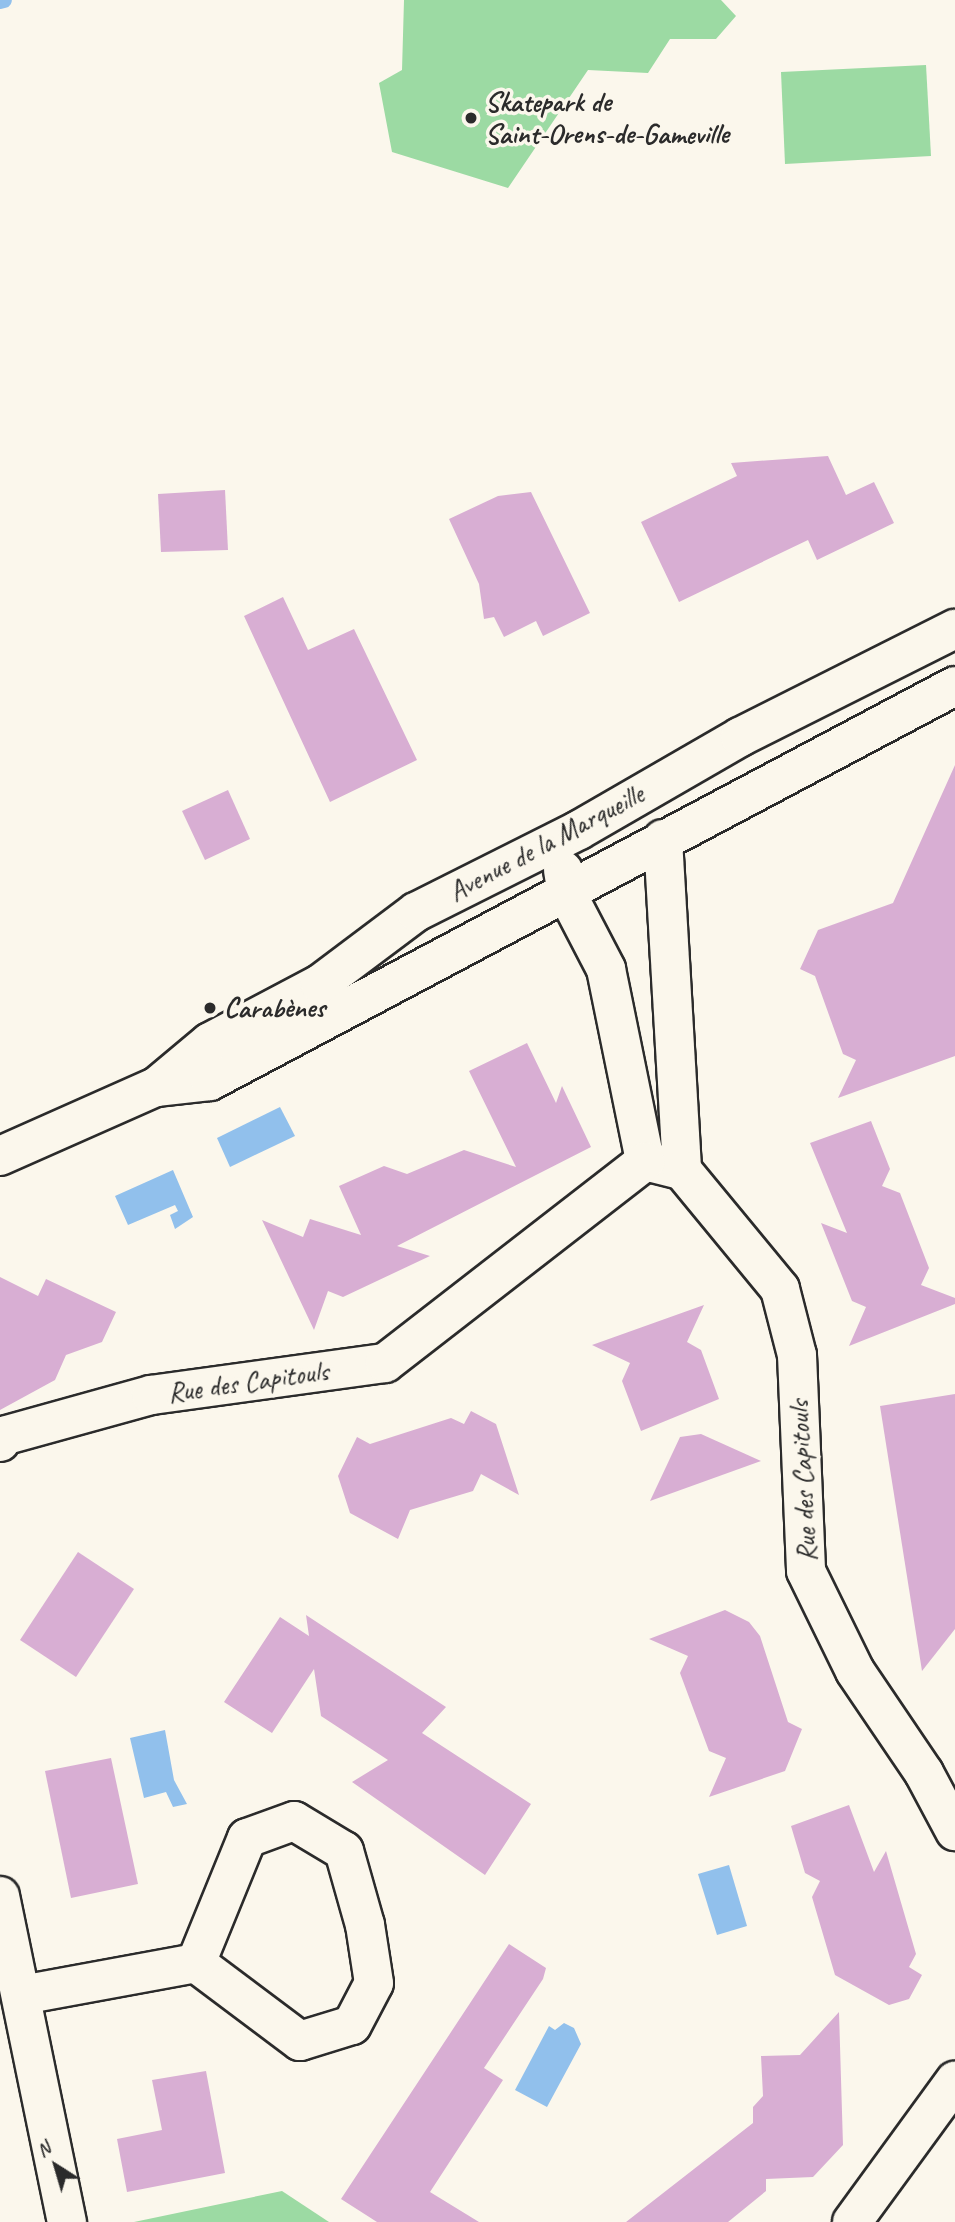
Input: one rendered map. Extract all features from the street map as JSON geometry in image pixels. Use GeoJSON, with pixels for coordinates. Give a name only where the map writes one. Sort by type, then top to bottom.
{"type":"FeatureCollection","features":[{"type":"Feature","properties":{"kind":"street","name":"Avenue de la Marqueille"},"geometry":{"type":"LineString","coordinates":[[156,1087],[210,1042],[320,984],[416,912],[579,830],[740,737],[955,629]]}},
{"type":"Feature","properties":{"kind":"street","name":"Avenue de la Marqueille"},"geometry":{"type":"LineString","coordinates":[[4,1145],[156,1087],[210,1081],[955,686]]}},
{"type":"Feature","properties":{"kind":"street"},"geometry":{"type":"LineString","coordinates":[[579,830],[562,873],[567,894],[606,970],[645,1161],[682,1170],[663,839]]}},
{"type":"Feature","properties":{"kind":"street","name":"Rue des Capitouls"},"geometry":{"type":"LineString","coordinates":[[0,1442],[3,1436],[151,1395],[385,1363],[645,1161]]}},
{"type":"Feature","properties":{"kind":"street","name":"Rue des Capitouls"},"geometry":{"type":"LineString","coordinates":[[682,1170],[780,1289],[797,1355],[806,1571],[855,1671],[924,1773],[955,1831]]}},
{"type":"Feature","properties":{"kind":"street"},"geometry":{"type":"LineString","coordinates":[[22,1995],[195,1963],[300,2041],[352,2025],[374,1983],[365,1925],[344,1851],[294,1821],[247,1838],[195,1963]]}},
{"type":"Feature","properties":{"kind":"street"},"geometry":{"type":"LineString","coordinates":[[0,1896],[67,2222]]}},
{"type":"Feature","properties":{"kind":"street"},"geometry":{"type":"LineString","coordinates":[[852,2222],[955,2081]]}},
{"type":"Feature","properties":{"kind":"green space","name":"Skatepark de Saint-Orens-de-Gameville"},"geometry":{"type":"Polygon","coordinates":[[[404,0],[721,0],[736,16],[716,39],[670,39],[648,73],[588,70],[508,188],[392,152],[379,83],[402,70],[404,0]]]}},
{"type":"Feature","properties":{"kind":"green space"},"geometry":{"type":"Polygon","coordinates":[[[926,65],[931,156],[785,164],[781,72],[926,65]]]}},
{"type":"Feature","properties":{"kind":"green space"},"geometry":{"type":"Polygon","coordinates":[[[282,2191],[329,2222],[134,2222],[282,2191]]]}},
{"type":"Feature","properties":{"kind":"water"},"geometry":{"type":"Polygon","coordinates":[[[280,1107],[295,1136],[230,1167],[217,1138],[280,1107]]]}},
{"type":"Feature","properties":{"kind":"water"},"geometry":{"type":"Polygon","coordinates":[[[173,1170],[193,1217],[175,1229],[170,1215],[178,1211],[175,1205],[128,1225],[115,1196],[173,1170]]]}},
{"type":"Feature","properties":{"kind":"water"},"geometry":{"type":"Polygon","coordinates":[[[165,1730],[174,1780],[187,1804],[173,1807],[166,1792],[144,1798],[130,1738],[165,1730]]]}},
{"type":"Feature","properties":{"kind":"water"},"geometry":{"type":"Polygon","coordinates":[[[729,1865],[747,1926],[717,1935],[698,1874],[729,1865]]]}},
{"type":"Feature","properties":{"kind":"water"},"geometry":{"type":"Polygon","coordinates":[[[564,2023],[574,2028],[581,2044],[547,2107],[515,2090],[549,2026],[555,2030],[564,2023]]]}},
{"type":"Feature","properties":{"kind":"building"},"geometry":{"type":"Polygon","coordinates":[[[828,456],[846,495],[874,482],[894,523],[817,560],[808,540],[679,602],[641,522],[737,476],[731,463],[828,456]]]}},
{"type":"Feature","properties":{"kind":"building"},"geometry":{"type":"Polygon","coordinates":[[[225,490],[228,550],[161,552],[158,494],[225,490]]]}},
{"type":"Feature","properties":{"kind":"building"},"geometry":{"type":"Polygon","coordinates":[[[531,492],[590,613],[543,636],[536,621],[504,637],[494,617],[484,619],[479,584],[449,519],[498,496],[531,492]]]}},
{"type":"Feature","properties":{"kind":"building"},"geometry":{"type":"Polygon","coordinates":[[[283,597],[308,650],[354,629],[417,760],[330,802],[244,616],[283,597]]]}},
{"type":"Feature","properties":{"kind":"building"},"geometry":{"type":"Polygon","coordinates":[[[955,765],[955,1056],[838,1098],[856,1060],[843,1054],[815,976],[800,969],[818,930],[893,903],[955,765]]]}},
{"type":"Feature","properties":{"kind":"building"},"geometry":{"type":"Polygon","coordinates":[[[228,790],[250,839],[205,860],[182,811],[228,790]]]}},
{"type":"Feature","properties":{"kind":"building"},"geometry":{"type":"Polygon","coordinates":[[[527,1043],[556,1103],[562,1086],[591,1147],[397,1246],[430,1256],[343,1297],[328,1291],[314,1330],[262,1220],[303,1237],[310,1219],[361,1235],[339,1186],[384,1166],[407,1174],[464,1150],[516,1167],[469,1071],[527,1043]]]}},
{"type":"Feature","properties":{"kind":"building"},"geometry":{"type":"Polygon","coordinates":[[[871,1121],[890,1169],[882,1186],[900,1193],[929,1268],[921,1285],[955,1298],[955,1304],[849,1346],[866,1307],[852,1301],[821,1223],[847,1233],[810,1143],[871,1121]]]}},
{"type":"Feature","properties":{"kind":"building"},"geometry":{"type":"Polygon","coordinates":[[[0,1277],[38,1296],[46,1279],[116,1312],[102,1342],[66,1355],[55,1380],[0,1410],[0,1277]]]}},
{"type":"Feature","properties":{"kind":"building"},"geometry":{"type":"Polygon","coordinates":[[[704,1305],[687,1342],[701,1350],[719,1399],[641,1431],[622,1381],[630,1363],[592,1345],[704,1305]]]}},
{"type":"Feature","properties":{"kind":"building"},"geometry":{"type":"Polygon","coordinates":[[[955,1394],[955,1629],[922,1671],[880,1406],[955,1394]]]}},
{"type":"Feature","properties":{"kind":"building"},"geometry":{"type":"Polygon","coordinates":[[[471,1411],[496,1424],[519,1495],[481,1474],[473,1491],[410,1510],[398,1539],[350,1513],[338,1476],[357,1437],[370,1444],[451,1418],[464,1424],[471,1411]]]}},
{"type":"Feature","properties":{"kind":"building"},"geometry":{"type":"Polygon","coordinates":[[[701,1434],[761,1461],[650,1501],[680,1437],[701,1434]]]}},
{"type":"Feature","properties":{"kind":"building"},"geometry":{"type":"Polygon","coordinates":[[[78,1552],[134,1589],[76,1677],[20,1640],[78,1552]]]}},
{"type":"Feature","properties":{"kind":"building"},"geometry":{"type":"Polygon","coordinates":[[[725,1610],[749,1622],[760,1636],[788,1722],[802,1729],[785,1771],[709,1797],[726,1758],[709,1751],[680,1673],[688,1656],[649,1639],[725,1610]]]}},
{"type":"Feature","properties":{"kind":"building"},"geometry":{"type":"Polygon","coordinates":[[[306,1615],[446,1707],[422,1733],[531,1804],[485,1875],[352,1782],[388,1760],[321,1716],[314,1669],[272,1733],[224,1702],[280,1617],[309,1636],[306,1615]]]}},
{"type":"Feature","properties":{"kind":"building"},"geometry":{"type":"Polygon","coordinates":[[[111,1758],[138,1884],[71,1898],[45,1771],[111,1758]]]}},
{"type":"Feature","properties":{"kind":"building"},"geometry":{"type":"Polygon","coordinates":[[[849,1805],[874,1872],[886,1851],[916,1954],[909,1967],[922,1975],[909,1999],[889,2005],[835,1975],[812,1897],[820,1881],[805,1873],[791,1826],[849,1805]]]}},
{"type":"Feature","properties":{"kind":"building"},"geometry":{"type":"Polygon","coordinates":[[[509,1944],[546,1968],[543,1979],[484,2068],[503,2080],[430,2192],[479,2222],[377,2222],[341,2199],[509,1944]]]}},
{"type":"Feature","properties":{"kind":"building"},"geometry":{"type":"Polygon","coordinates":[[[839,2012],[843,2145],[813,2177],[766,2179],[766,2191],[728,2222],[626,2222],[753,2123],[753,2107],[763,2096],[761,2056],[800,2055],[839,2012]]]}},
{"type":"Feature","properties":{"kind":"building"},"geometry":{"type":"Polygon","coordinates":[[[206,2071],[225,2173],[127,2192],[117,2139],[162,2130],[152,2080],[206,2071]]]}},
{"type":"Feature","properties":{"kind":"waterway"},"geometry":{"type":"LineString","coordinates":[[0,1],[4,0]]}},
{"type":"Feature","properties":{"kind":"place","name":"Skatepark de Saint-Orens-de-Gameville"},"geometry":{"type":"Point","coordinates":[471,118]}},
{"type":"Feature","properties":{"kind":"place","name":"Carabènes"},"geometry":{"type":"Point","coordinates":[210,1008]}}]}
